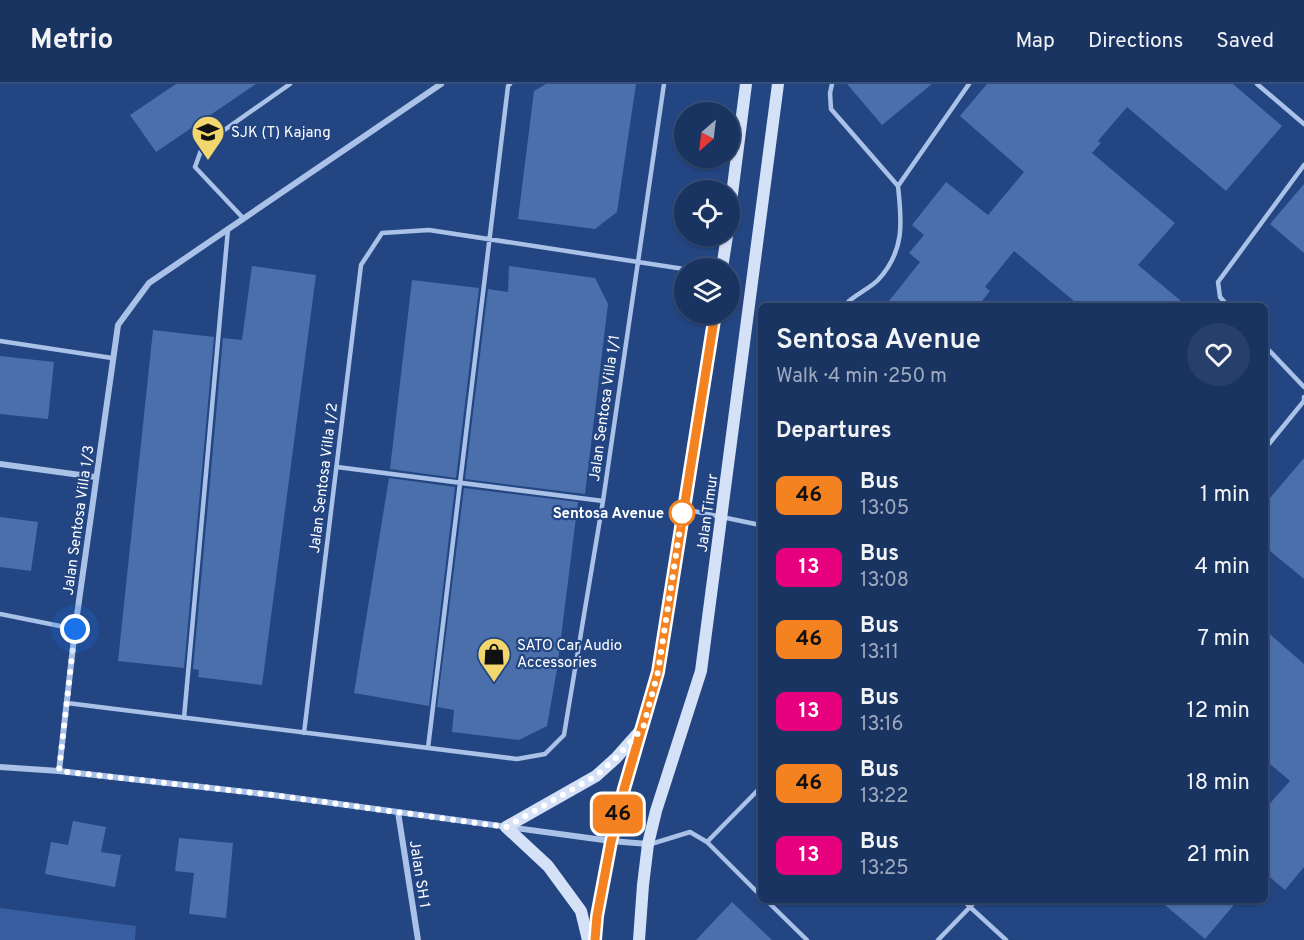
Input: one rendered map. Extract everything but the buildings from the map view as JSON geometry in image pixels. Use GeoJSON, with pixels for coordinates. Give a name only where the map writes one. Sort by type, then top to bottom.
{"type":"FeatureCollection","features":[{"type":"Feature","properties":{"kind":"main road"},"geometry":{"type":"LineString","coordinates":[[734,180],[746,84]]}},
{"type":"Feature","properties":{"kind":"main road","name":"Jalan Timur"},"geometry":{"type":"LineString","coordinates":[[639,940],[642,885],[648,844],[656,811],[701,671],[778,84]]}},
{"type":"Feature","properties":{"kind":"main road","name":"Jalan Timur"},"geometry":{"type":"LineString","coordinates":[[595,940],[597,916],[611,842],[658,672],[713,324]]}},
{"type":"Feature","properties":{"kind":"main road"},"geometry":{"type":"LineString","coordinates":[[588,940],[581,911],[548,866],[506,827],[596,776],[643,728]]}},
{"type":"Feature","properties":{"kind":"street","name":"Jalan Sentosa Villa 1/3"},"geometry":{"type":"LineString","coordinates":[[59,771],[95,477],[118,325],[149,283],[441,84]]}},
{"type":"Feature","properties":{"kind":"street"},"geometry":{"type":"LineString","coordinates":[[0,464],[95,477]]}},
{"type":"Feature","properties":{"kind":"street"},"geometry":{"type":"LineString","coordinates":[[0,767],[59,771],[273,795],[611,842],[648,844]]}},
{"type":"Feature","properties":{"kind":"street","name":"Jalan SH 1"},"geometry":{"type":"LineString","coordinates":[[398,812],[418,940]]}},
{"type":"Feature","properties":{"kind":"lane"},"geometry":{"type":"LineString","coordinates":[[244,219],[195,167],[202,145],[290,84]]}},
{"type":"Feature","properties":{"kind":"lane"},"geometry":{"type":"LineString","coordinates":[[67,704],[428,748],[459,482],[510,84]]}},
{"type":"Feature","properties":{"kind":"lane","name":"Jalan Sentosa Villa 1/1"},"geometry":{"type":"LineString","coordinates":[[428,748],[517,759],[545,754],[564,735],[603,501],[664,84]]}},
{"type":"Feature","properties":{"kind":"lane"},"geometry":{"type":"LineString","coordinates":[[832,84],[831,109],[898,186],[902,222],[896,254],[877,281],[846,303]]}},
{"type":"Feature","properties":{"kind":"lane"},"geometry":{"type":"LineString","coordinates":[[898,186],[969,84]]}},
{"type":"Feature","properties":{"kind":"lane"},"geometry":{"type":"LineString","coordinates":[[1257,84],[1304,124]]}},
{"type":"Feature","properties":{"kind":"lane"},"geometry":{"type":"LineString","coordinates":[[1225,303],[1220,297],[1218,282],[1304,165]]}},
{"type":"Feature","properties":{"kind":"lane"},"geometry":{"type":"LineString","coordinates":[[184,718],[228,229]]}},
{"type":"Feature","properties":{"kind":"lane","name":"Jalan Sentosa Villa 1/2"},"geometry":{"type":"LineString","coordinates":[[304,733],[361,265],[382,233],[429,230],[491,239]]}},
{"type":"Feature","properties":{"kind":"lane"},"geometry":{"type":"LineString","coordinates":[[491,239],[674,267]]}},
{"type":"Feature","properties":{"kind":"lane"},"geometry":{"type":"LineString","coordinates":[[0,341],[112,358]]}},
{"type":"Feature","properties":{"kind":"lane"},"geometry":{"type":"LineString","coordinates":[[1268,349],[1304,387]]}},
{"type":"Feature","properties":{"kind":"lane"},"geometry":{"type":"LineString","coordinates":[[1268,445],[1304,401],[1304,397]]}},
{"type":"Feature","properties":{"kind":"lane"},"geometry":{"type":"LineString","coordinates":[[337,467],[603,501]]}},
{"type":"Feature","properties":{"kind":"lane"},"geometry":{"type":"LineString","coordinates":[[683,509],[758,525]]}},
{"type":"Feature","properties":{"kind":"lane"},"geometry":{"type":"LineString","coordinates":[[0,614],[75,629]]}},
{"type":"Feature","properties":{"kind":"lane"},"geometry":{"type":"LineString","coordinates":[[707,842],[758,790]]}},
{"type":"Feature","properties":{"kind":"lane"},"geometry":{"type":"LineString","coordinates":[[648,844],[690,832],[707,842],[758,893]]}},
{"type":"Feature","properties":{"kind":"lane"},"geometry":{"type":"LineString","coordinates":[[769,903],[807,940]]}},
{"type":"Feature","properties":{"kind":"lane"},"geometry":{"type":"LineString","coordinates":[[966,903],[1006,940]]}},
{"type":"Feature","properties":{"kind":"lane"},"geometry":{"type":"LineString","coordinates":[[938,940],[973,903]]}},
{"type":"Feature","properties":{"kind":"shaded area"},"geometry":{"type":"Polygon","coordinates":[[[0,908],[136,926],[135,940],[0,940],[0,908]]]}},
{"type":"Feature","properties":{"kind":"bus line","name":"46"},"geometry":{"type":"LineString","coordinates":[[595,940],[597,916],[611,842],[658,672],[713,324]]}},
{"type":"Feature","properties":{"kind":"place","name":"SJK (T) Kajang"},"geometry":{"type":"Point","coordinates":[208,161]}},
{"type":"Feature","properties":{"kind":"place","name":"Sentosa Avenue"},"geometry":{"type":"Point","coordinates":[682,513]}},
{"type":"Feature","properties":{"kind":"place","name":"SATO Car Audio Accessories"},"geometry":{"type":"Point","coordinates":[494,683]}},
{"type":"Feature","properties":{"kind":"route"},"geometry":{"type":"LineString","coordinates":[[75,629],[59,771],[273,795],[506,827],[596,776],[643,728],[658,672],[683,509],[682,513]]}}]}
